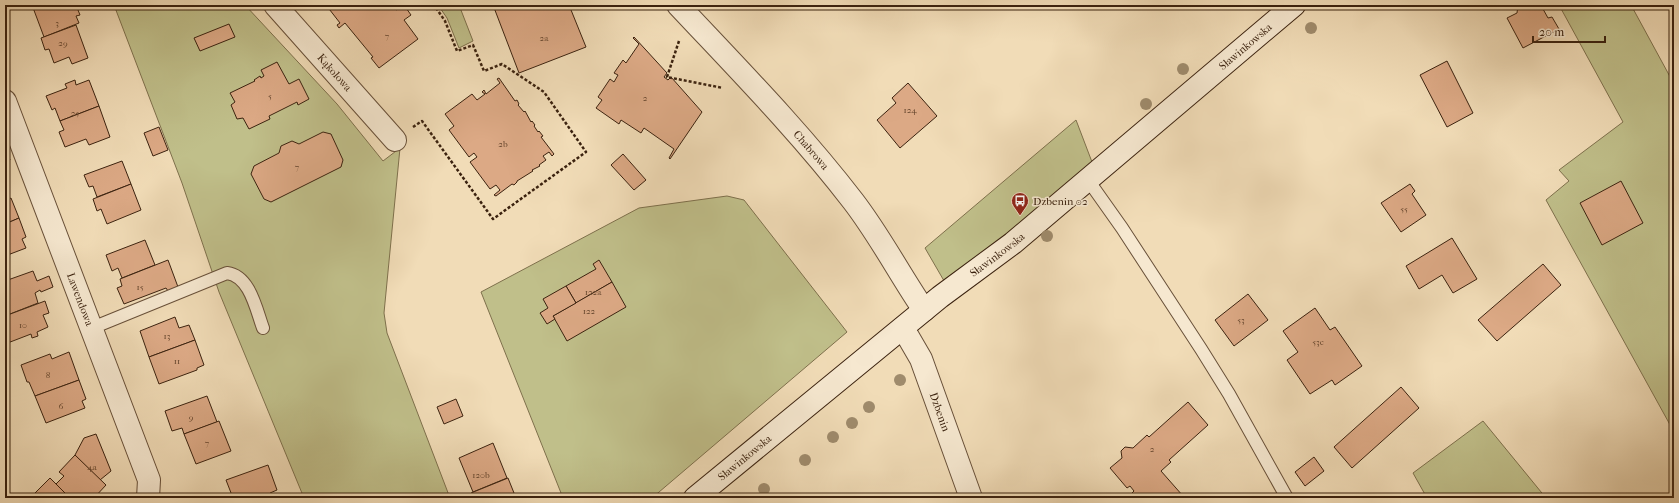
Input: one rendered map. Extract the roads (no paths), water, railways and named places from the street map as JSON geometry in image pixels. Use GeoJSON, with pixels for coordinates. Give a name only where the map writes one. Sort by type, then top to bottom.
{"type":"FeatureCollection","features":[{"type":"Feature","properties":{"kind":"street","name":"Kąkolowa"},"geometry":{"type":"LineString","coordinates":[[275,5],[395,140]]}},
{"type":"Feature","properties":{"kind":"street","name":"Chabrowa"},"geometry":{"type":"LineString","coordinates":[[678,5],[792,126],[826,166],[869,224],[924,310]]}},
{"type":"Feature","properties":{"kind":"street","name":"Sławinkowska"},"geometry":{"type":"LineString","coordinates":[[695,498],[924,310],[1013,243],[1294,5]]}},
{"type":"Feature","properties":{"kind":"street","name":"Lawendowa"},"geometry":{"type":"LineString","coordinates":[[5,101],[150,480],[148,498]]}},
{"type":"Feature","properties":{"kind":"street","name":"Dzbenin"},"geometry":{"type":"LineString","coordinates":[[903,328],[922,359],[971,498]]}},
{"type":"Feature","properties":{"kind":"lane"},"geometry":{"type":"LineString","coordinates":[[1088,180],[1122,228],[1202,349],[1230,394],[1287,498]]}},
{"type":"Feature","properties":{"kind":"lane"},"geometry":{"type":"LineString","coordinates":[[92,328],[227,273],[235,274],[247,288],[263,328]]}},
{"type":"Feature","properties":{"kind":"place","name":"Dzbenin 02"},"geometry":{"type":"Point","coordinates":[1020,216]}}]}
